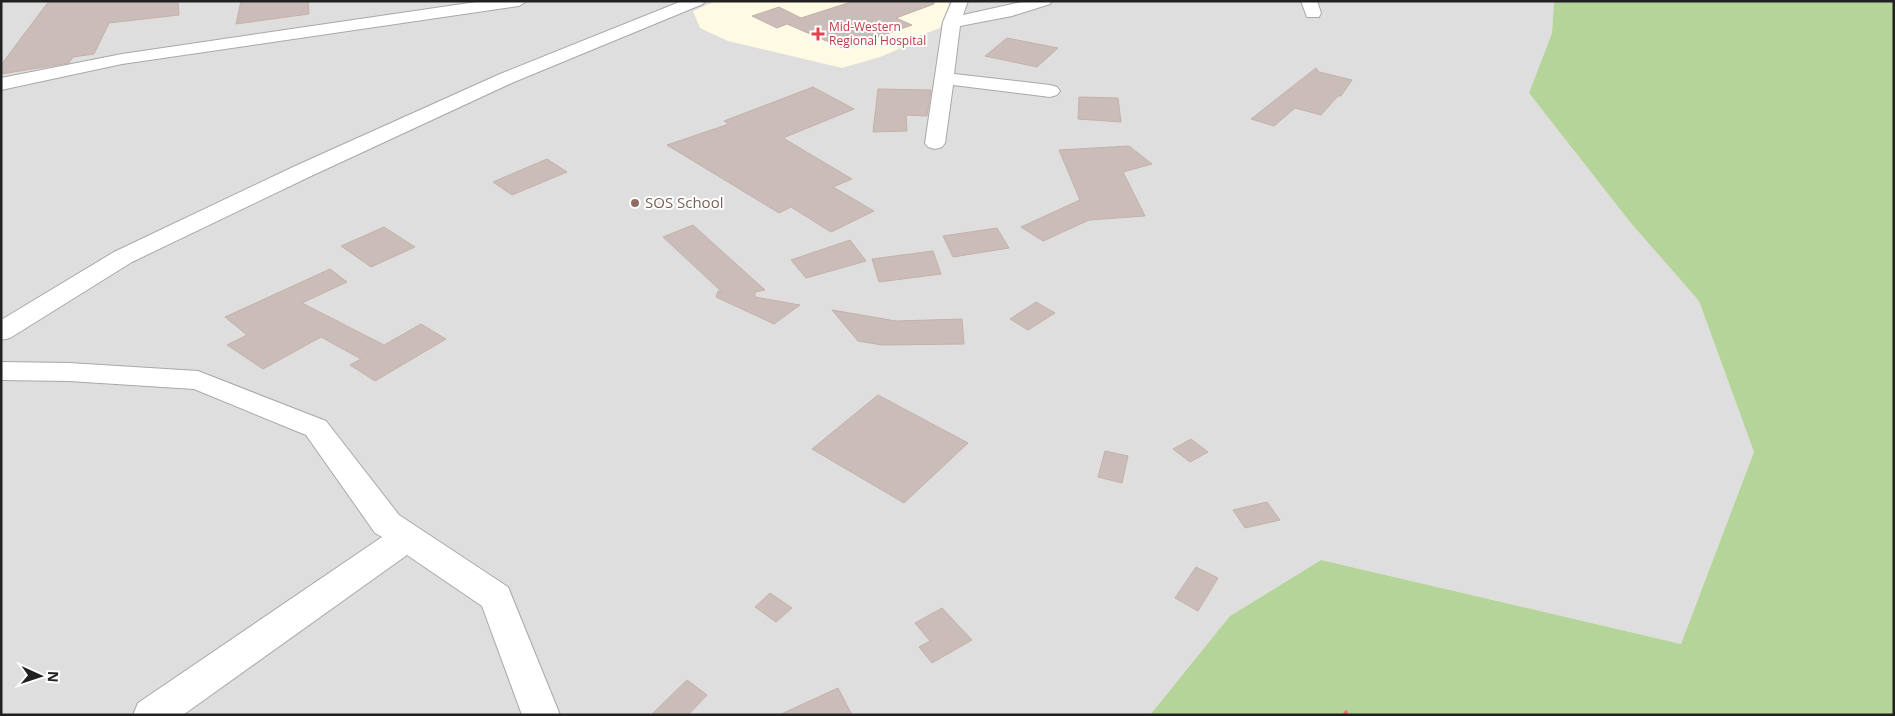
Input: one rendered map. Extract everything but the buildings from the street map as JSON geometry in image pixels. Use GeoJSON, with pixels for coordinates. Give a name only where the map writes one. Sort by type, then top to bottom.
{"type":"FeatureCollection","features":[{"type":"Feature","properties":{"kind":"street"},"geometry":{"type":"LineString","coordinates":[[1,84],[122,59],[519,1]]}},
{"type":"Feature","properties":{"kind":"street"},"geometry":{"type":"LineString","coordinates":[[1,332],[123,257],[300,172],[498,82],[697,1]]}},
{"type":"Feature","properties":{"kind":"street"},"geometry":{"type":"LineString","coordinates":[[935,143],[952,22],[960,1]]}},
{"type":"Feature","properties":{"kind":"street"},"geometry":{"type":"LineString","coordinates":[[952,22],[1012,11],[1044,1]]}},
{"type":"Feature","properties":{"kind":"street"},"geometry":{"type":"LineString","coordinates":[[944,78],[1050,91]]}},
{"type":"Feature","properties":{"kind":"street"},"geometry":{"type":"LineString","coordinates":[[1,371],[69,372],[198,380],[316,428],[388,524],[496,597],[541,715]]}},
{"type":"Feature","properties":{"kind":"street"},"geometry":{"type":"LineString","coordinates":[[152,715],[408,537]]}},
{"type":"Feature","properties":{"kind":"shaded area"},"geometry":{"type":"Polygon","coordinates":[[[1,1],[1554,1],[1552,33],[1529,93],[1630,222],[1699,301],[1754,452],[1681,644],[1321,560],[1230,616],[1150,715],[1,715],[1,1]]]}},
{"type":"Feature","properties":{"kind":"shaded area","name":"Mid-Western Regional Hospital"},"geometry":{"type":"Polygon","coordinates":[[[716,1],[948,1],[949,5],[940,28],[919,36],[905,46],[883,56],[842,68],[728,41],[700,28],[693,11],[716,1]]]}},
{"type":"Feature","properties":{"kind":"green space"},"geometry":{"type":"Polygon","coordinates":[[[1554,1],[1894,1],[1894,715],[1150,715],[1230,616],[1321,560],[1681,644],[1754,452],[1699,301],[1630,222],[1529,93],[1552,33],[1554,1]]]}},
{"type":"Feature","properties":{"kind":"place","name":"Mid-Western Regional Hospital"},"geometry":{"type":"Point","coordinates":[818,34]}},
{"type":"Feature","properties":{"kind":"place","name":"SOS School"},"geometry":{"type":"Point","coordinates":[635,203]}}]}
